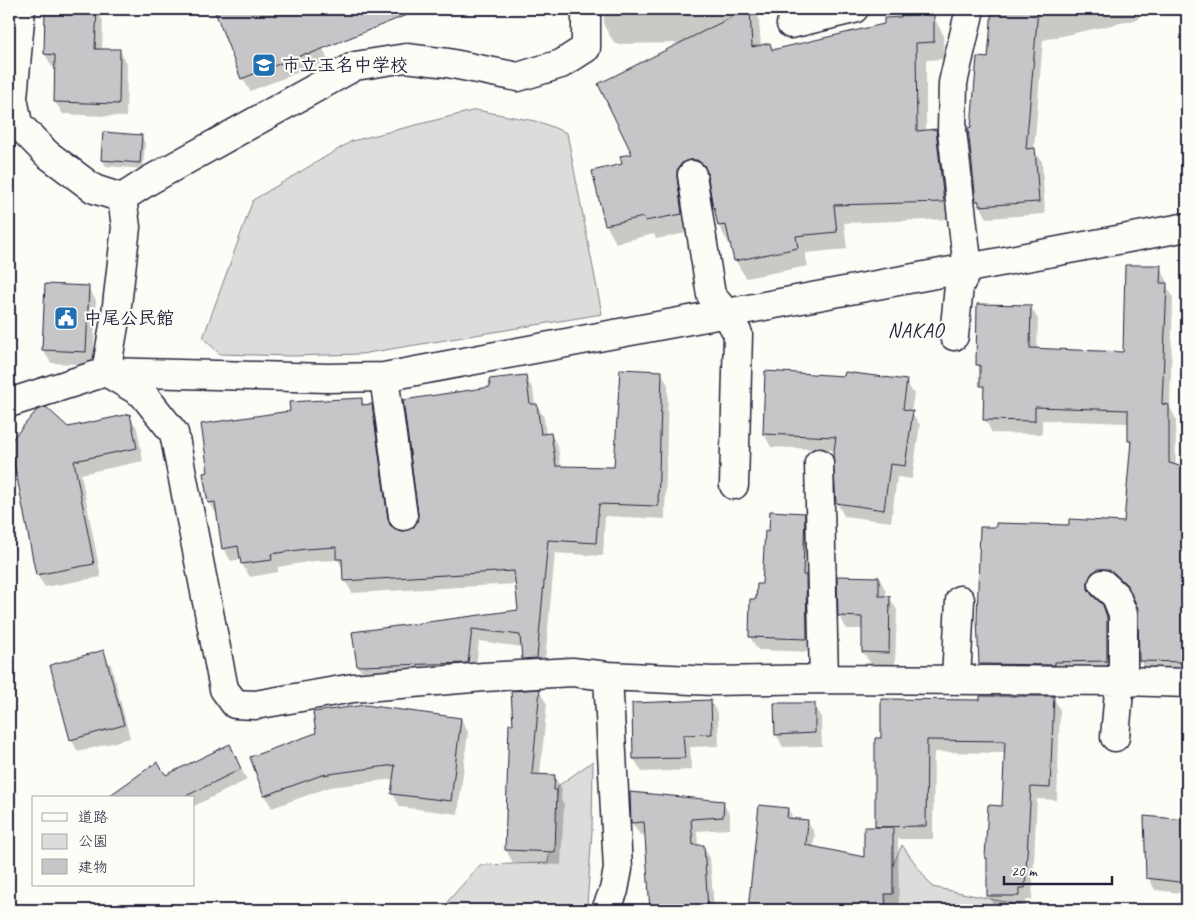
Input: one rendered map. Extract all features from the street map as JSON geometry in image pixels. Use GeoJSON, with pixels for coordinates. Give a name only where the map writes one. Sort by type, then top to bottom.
{"type":"FeatureCollection","features":[{"type":"Feature","properties":{"kind":"street"},"geometry":{"type":"LineString","coordinates":[[21,9],[13,98],[18,124],[47,154],[94,190],[122,198],[150,180],[355,66],[406,58],[448,63],[518,78],[561,64],[586,48],[586,9]]}},
{"type":"Feature","properties":{"kind":"street"},"geometry":{"type":"LineString","coordinates":[[791,24],[854,9]]}},
{"type":"Feature","properties":{"kind":"street"},"geometry":{"type":"LineString","coordinates":[[954,336],[959,286],[968,269],[952,131],[953,83],[970,9]]}},
{"type":"Feature","properties":{"kind":"street"},"geometry":{"type":"LineString","coordinates":[[692,175],[711,295],[726,313],[738,334],[734,485]]}},
{"type":"Feature","properties":{"kind":"street"},"geometry":{"type":"LineString","coordinates":[[106,372],[116,314],[126,227],[122,198]]}},
{"type":"Feature","properties":{"kind":"street"},"geometry":{"type":"LineString","coordinates":[[9,402],[106,372],[326,378],[384,377],[1187,228]]}},
{"type":"Feature","properties":{"kind":"street"},"geometry":{"type":"LineString","coordinates":[[106,372],[143,394],[174,433],[224,689],[234,704],[255,705],[353,688],[572,672],[608,676],[713,681],[824,679],[1187,683]]}},
{"type":"Feature","properties":{"kind":"street"},"geometry":{"type":"LineString","coordinates":[[384,377],[404,516]]}},
{"type":"Feature","properties":{"kind":"street"},"geometry":{"type":"LineString","coordinates":[[819,463],[824,679]]}},
{"type":"Feature","properties":{"kind":"street"},"geometry":{"type":"LineString","coordinates":[[1103,584],[1116,596],[1123,614],[1123,681],[1119,691],[1116,738]]}},
{"type":"Feature","properties":{"kind":"street"},"geometry":{"type":"LineString","coordinates":[[956,680],[960,600]]}},
{"type":"Feature","properties":{"kind":"street"},"geometry":{"type":"LineString","coordinates":[[606,910],[614,890],[618,868],[608,676]]}},
{"type":"Feature","properties":{"kind":"green space"},"geometry":{"type":"Polygon","coordinates":[[[476,110],[540,122],[567,133],[602,314],[361,354],[292,356],[220,354],[203,338],[253,200],[352,141],[476,110]]]}},
{"type":"Feature","properties":{"kind":"green space"},"geometry":{"type":"Polygon","coordinates":[[[593,761],[588,910],[452,910],[448,901],[480,865],[548,863],[558,786],[593,761]]]}},
{"type":"Feature","properties":{"kind":"green space"},"geometry":{"type":"Polygon","coordinates":[[[902,845],[932,887],[1016,904],[1035,910],[876,910],[883,887],[902,845]]]}},
{"type":"Feature","properties":{"kind":"building"},"geometry":{"type":"Polygon","coordinates":[[[45,9],[97,9],[95,49],[120,49],[119,104],[54,102],[55,55],[44,54],[45,9]]]}},
{"type":"Feature","properties":{"kind":"building"},"geometry":{"type":"Polygon","coordinates":[[[214,9],[419,9],[419,10],[241,79],[214,9]]]}},
{"type":"Feature","properties":{"kind":"building"},"geometry":{"type":"Polygon","coordinates":[[[750,9],[752,47],[770,43],[772,50],[884,24],[884,18],[901,17],[901,15],[934,14],[934,42],[916,43],[917,131],[936,129],[944,202],[834,205],[837,232],[796,236],[798,248],[734,261],[726,225],[718,226],[704,165],[697,160],[690,160],[682,163],[677,170],[682,214],[645,221],[644,217],[605,225],[592,171],[622,164],[620,156],[632,154],[598,84],[750,9]]]}},
{"type":"Feature","properties":{"kind":"building"},"geometry":{"type":"Polygon","coordinates":[[[992,9],[1038,9],[1026,149],[1035,148],[1039,202],[979,206],[979,201],[976,201],[968,128],[971,127],[977,57],[988,58],[992,9]]]}},
{"type":"Feature","properties":{"kind":"building"},"geometry":{"type":"Polygon","coordinates":[[[103,132],[142,135],[140,163],[101,160],[103,132]]]}},
{"type":"Feature","properties":{"kind":"building"},"geometry":{"type":"Polygon","coordinates":[[[1125,265],[1161,265],[1160,283],[1167,283],[1162,404],[1169,405],[1169,463],[1187,468],[1187,662],[1139,661],[1138,608],[1127,585],[1114,573],[1106,569],[1098,569],[1092,573],[1088,581],[1088,589],[1103,605],[1107,617],[1107,661],[1055,662],[1055,665],[979,664],[977,619],[980,527],[996,527],[996,523],[1069,525],[1069,519],[1124,522],[1131,441],[1128,441],[1128,410],[1035,407],[1035,421],[983,420],[984,386],[980,386],[980,365],[976,365],[977,304],[1031,305],[1030,348],[1123,352],[1125,265]]]}},
{"type":"Feature","properties":{"kind":"building","name":"中尾公民館"},"geometry":{"type":"Polygon","coordinates":[[[45,284],[89,286],[86,352],[42,350],[45,284]]]}},
{"type":"Feature","properties":{"kind":"building"},"geometry":{"type":"Polygon","coordinates":[[[620,369],[662,371],[658,506],[599,504],[596,543],[548,540],[537,658],[522,659],[520,635],[472,629],[468,663],[357,666],[352,632],[518,610],[514,571],[343,581],[342,559],[336,559],[336,547],[271,554],[272,560],[241,564],[238,546],[222,549],[215,502],[208,503],[203,473],[208,472],[201,424],[290,411],[289,402],[362,398],[362,405],[372,404],[388,519],[390,525],[397,530],[405,531],[413,528],[417,522],[418,514],[403,400],[490,387],[489,379],[526,375],[530,404],[537,404],[541,434],[551,433],[556,466],[614,467],[620,369]]]}},
{"type":"Feature","properties":{"kind":"building"},"geometry":{"type":"Polygon","coordinates":[[[765,371],[844,376],[845,372],[907,380],[903,409],[913,411],[905,466],[890,464],[884,510],[836,503],[833,457],[836,437],[763,434],[765,371]]]}},
{"type":"Feature","properties":{"kind":"building"},"geometry":{"type":"Polygon","coordinates":[[[46,407],[68,427],[130,414],[137,448],[74,461],[94,564],[36,575],[13,457],[9,453],[9,443],[37,410],[46,407]]]}},
{"type":"Feature","properties":{"kind":"building"},"geometry":{"type":"Polygon","coordinates":[[[770,511],[805,513],[803,575],[806,575],[807,639],[749,637],[750,599],[756,599],[757,584],[762,584],[765,530],[769,531],[770,511]]]}},
{"type":"Feature","properties":{"kind":"building"},"geometry":{"type":"Polygon","coordinates":[[[837,576],[879,577],[879,596],[890,596],[889,653],[862,652],[862,617],[838,616],[837,576]]]}},
{"type":"Feature","properties":{"kind":"building"},"geometry":{"type":"Polygon","coordinates":[[[104,650],[124,725],[70,740],[50,665],[104,650]]]}},
{"type":"Feature","properties":{"kind":"building"},"geometry":{"type":"Polygon","coordinates":[[[540,689],[532,774],[555,775],[554,790],[557,790],[555,852],[505,850],[509,724],[513,724],[511,691],[540,689]]]}},
{"type":"Feature","properties":{"kind":"building"},"geometry":{"type":"Polygon","coordinates":[[[980,696],[1054,696],[1050,788],[1031,787],[1025,888],[1019,888],[1019,896],[987,896],[987,858],[985,858],[988,805],[1002,806],[1005,741],[927,740],[926,826],[875,827],[875,738],[881,738],[881,699],[980,700],[980,696]]]}},
{"type":"Feature","properties":{"kind":"building"},"geometry":{"type":"Polygon","coordinates":[[[711,700],[712,734],[683,735],[685,758],[633,759],[632,703],[711,700]]]}},
{"type":"Feature","properties":{"kind":"building"},"geometry":{"type":"Polygon","coordinates":[[[774,703],[815,703],[815,733],[775,735],[774,703]]]}},
{"type":"Feature","properties":{"kind":"building"},"geometry":{"type":"Polygon","coordinates":[[[365,705],[461,718],[451,801],[391,794],[395,765],[322,775],[264,796],[250,757],[316,733],[313,712],[365,705]]]}},
{"type":"Feature","properties":{"kind":"building"},"geometry":{"type":"Polygon","coordinates":[[[230,744],[241,769],[186,796],[109,796],[157,762],[166,775],[230,744]]]}},
{"type":"Feature","properties":{"kind":"building"},"geometry":{"type":"Polygon","coordinates":[[[630,792],[724,801],[723,817],[691,819],[693,845],[704,845],[708,910],[650,910],[644,822],[631,823],[630,792]]]}},
{"type":"Feature","properties":{"kind":"building"},"geometry":{"type":"Polygon","coordinates":[[[759,805],[788,808],[787,818],[808,820],[806,845],[864,857],[864,827],[893,827],[893,894],[885,894],[886,910],[748,910],[759,805]]]}},
{"type":"Feature","properties":{"kind":"building"},"geometry":{"type":"Polygon","coordinates":[[[1144,816],[1187,820],[1187,883],[1146,878],[1144,816]]]}},
{"type":"Feature","properties":{"kind":"place","name":"市立玉名中学校"},"geometry":{"type":"Point","coordinates":[264,65]}},
{"type":"Feature","properties":{"kind":"place","name":"中尾公民館"},"geometry":{"type":"Point","coordinates":[66,318]}},
{"type":"Feature","properties":{"kind":"district","name":"NAKAO"},"geometry":{"type":"Point","coordinates":[916,330]}}]}
